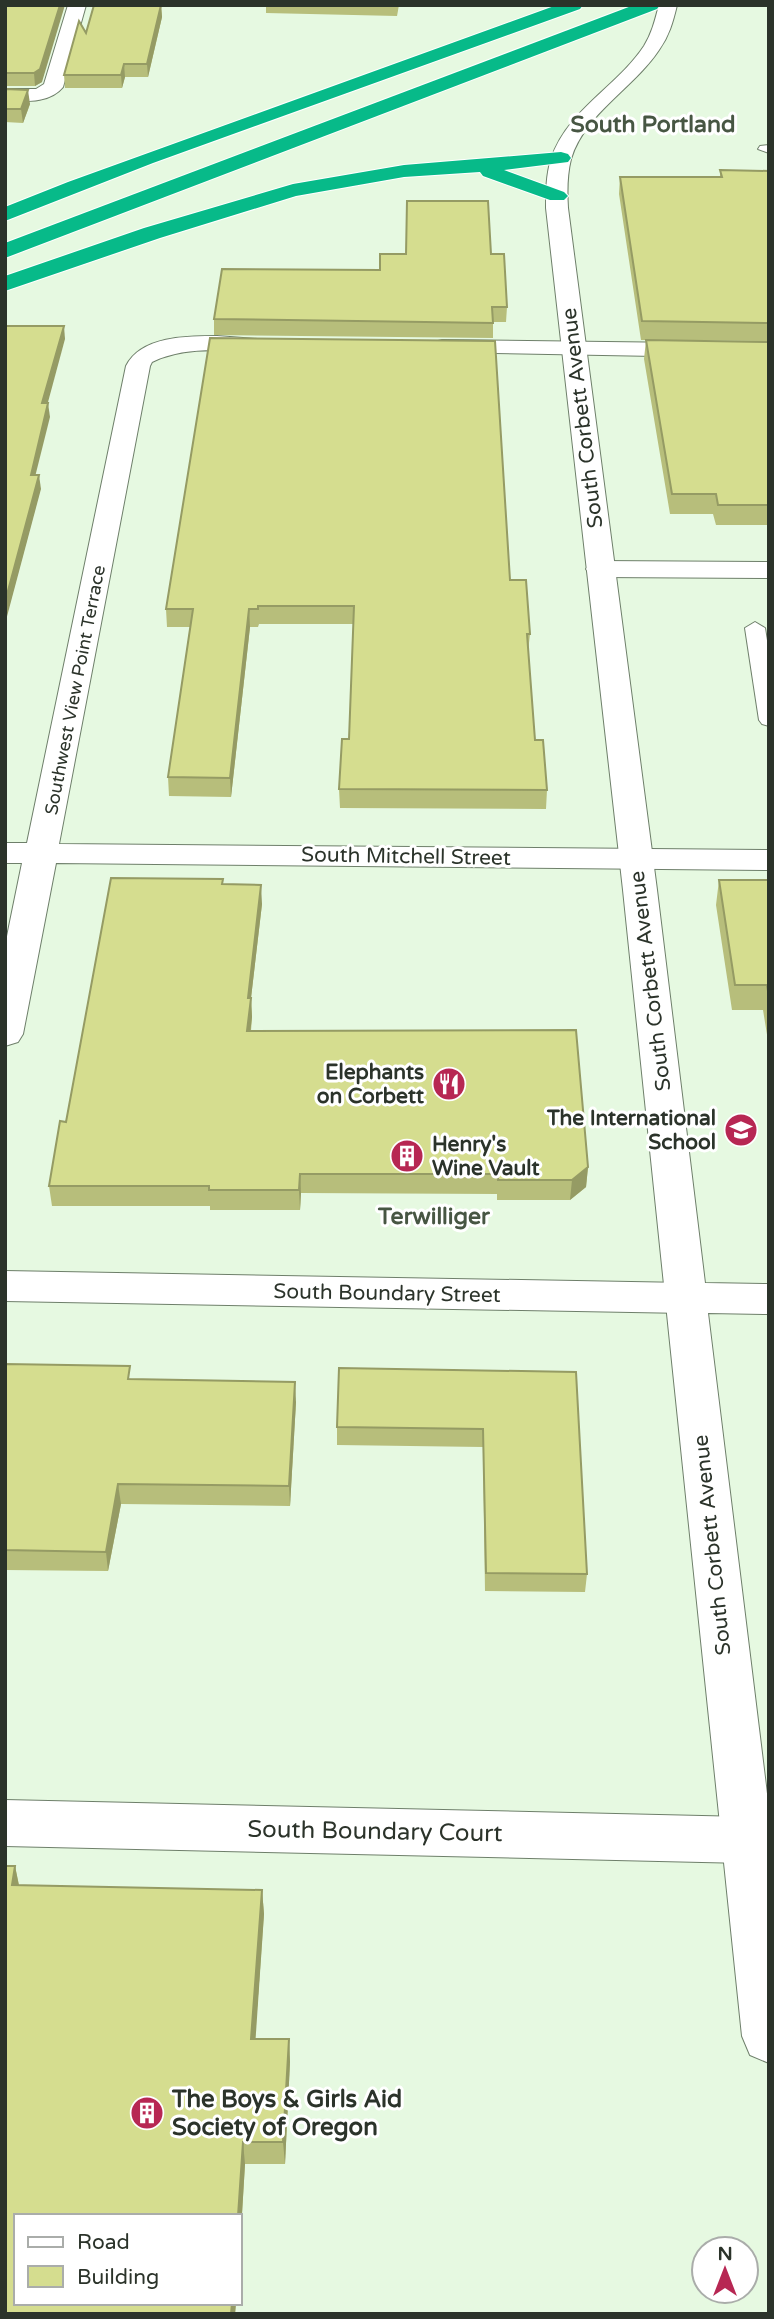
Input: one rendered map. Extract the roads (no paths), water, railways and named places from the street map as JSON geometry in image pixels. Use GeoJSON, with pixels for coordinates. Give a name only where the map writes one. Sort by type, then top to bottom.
{"type":"FeatureCollection","features":[{"type":"Feature","properties":{"kind":"highway"},"geometry":{"type":"LineString","coordinates":[[5,215],[214,134],[497,36],[574,5]]}},
{"type":"Feature","properties":{"kind":"highway"},"geometry":{"type":"LineString","coordinates":[[5,251],[651,5]]}},
{"type":"Feature","properties":{"kind":"highway"},"geometry":{"type":"LineString","coordinates":[[5,284],[152,233],[293,190],[357,177],[561,158]]}},
{"type":"Feature","properties":{"kind":"highway"},"geometry":{"type":"LineString","coordinates":[[446,168],[485,171],[557,196]]}},
{"type":"Feature","properties":{"kind":"street"},"geometry":{"type":"LineString","coordinates":[[5,95],[32,95],[53,87],[77,5]]}},
{"type":"Feature","properties":{"kind":"street","name":"South Corbett Avenue"},"geometry":{"type":"LineString","coordinates":[[668,5],[664,26],[650,50],[632,73],[582,120],[561,158],[557,196],[572,348],[636,858],[769,2036]]}},
{"type":"Feature","properties":{"kind":"street","name":"Southwest View Point Terrace"},"geometry":{"type":"LineString","coordinates":[[5,1034],[138,366],[142,358],[153,351],[185,344],[282,345]]}},
{"type":"Feature","properties":{"kind":"street"},"geometry":{"type":"LineString","coordinates":[[420,346],[769,351]]}},
{"type":"Feature","properties":{"kind":"street"},"geometry":{"type":"LineString","coordinates":[[600,569],[769,570]]}},
{"type":"Feature","properties":{"kind":"street","name":"South Mitchell Street"},"geometry":{"type":"LineString","coordinates":[[5,853],[769,860]]}},
{"type":"Feature","properties":{"kind":"street","name":"South Boundary Street"},"geometry":{"type":"LineString","coordinates":[[5,1286],[769,1300]]}},
{"type":"Feature","properties":{"kind":"street","name":"South Boundary Court"},"geometry":{"type":"LineString","coordinates":[[5,1823],[745,1840]]}},
{"type":"Feature","properties":{"kind":"lane"},"geometry":{"type":"LineString","coordinates":[[755,628],[769,720]]}},
{"type":"Feature","properties":{"kind":"place","name":"Elephants on Corbett"},"geometry":{"type":"Point","coordinates":[449,1084]}},
{"type":"Feature","properties":{"kind":"place","name":"The International School"},"geometry":{"type":"Point","coordinates":[741,1130]}},
{"type":"Feature","properties":{"kind":"place","name":"Henry's Wine Vault"},"geometry":{"type":"Point","coordinates":[407,1156]}},
{"type":"Feature","properties":{"kind":"place","name":"The Boys & Girls Aid Society of Oregon"},"geometry":{"type":"Point","coordinates":[147,2113]}},
{"type":"Feature","properties":{"kind":"district","name":"South Portland"},"geometry":{"type":"Point","coordinates":[653,124]}},
{"type":"Feature","properties":{"kind":"district","name":"Terwilliger"},"geometry":{"type":"Point","coordinates":[434,1216]}}]}
